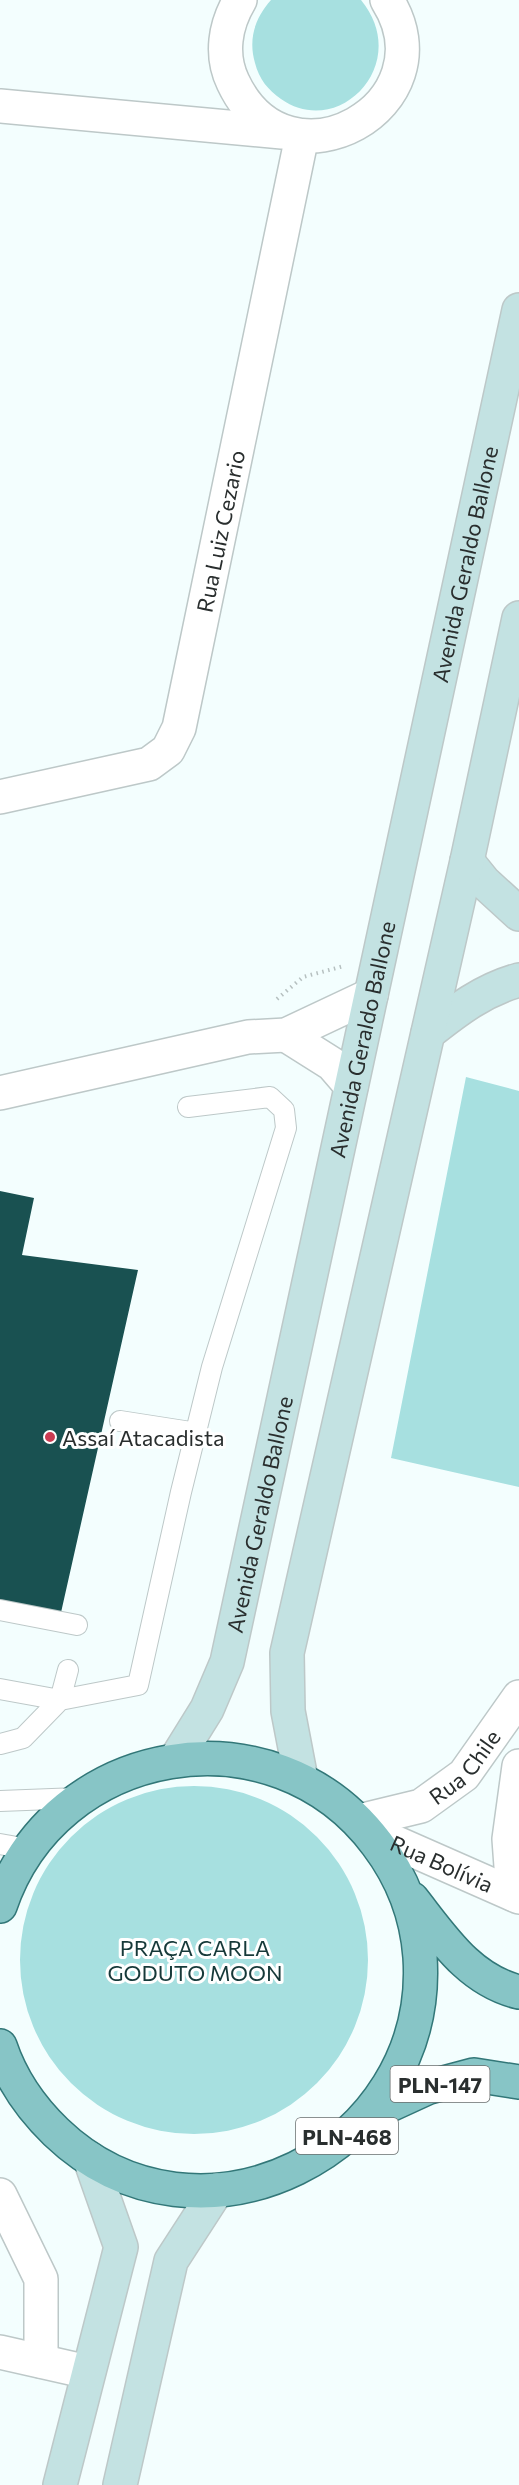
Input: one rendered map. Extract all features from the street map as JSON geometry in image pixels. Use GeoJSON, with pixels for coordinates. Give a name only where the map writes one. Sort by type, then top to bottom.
{"type":"FeatureCollection","features":[{"type":"Feature","properties":{"kind":"main road","name":"PLN-468"},"geometry":{"type":"LineString","coordinates":[[0,1906],[6,1887],[23,1856],[44,1829],[78,1798],[125,1773],[177,1759],[219,1758],[261,1764],[301,1779],[331,1798],[363,1826],[388,1859],[404,1890],[415,1923],[420,1957],[420,1991],[414,2025],[403,2058],[387,2088],[367,2116],[343,2140],[315,2160],[284,2175],[251,2185],[217,2190],[184,2190],[151,2184],[119,2174],[90,2159],[67,2142],[28,2101],[13,2077],[0,2046]]}},
{"type":"Feature","properties":{"kind":"main road"},"geometry":{"type":"LineString","coordinates":[[6,1850],[44,1829]]}},
{"type":"Feature","properties":{"kind":"main road"},"geometry":{"type":"LineString","coordinates":[[404,1890],[458,1958],[481,1976],[519,1992]]}},
{"type":"Feature","properties":{"kind":"main road","name":"PLN-147"},"geometry":{"type":"LineString","coordinates":[[367,2116],[429,2087],[474,2075],[519,2082]]}},
{"type":"Feature","properties":{"kind":"street"},"geometry":{"type":"LineString","coordinates":[[240,0],[231,15],[225,44],[228,72],[240,98],[260,119],[294,134]]}},
{"type":"Feature","properties":{"kind":"street"},"geometry":{"type":"LineString","coordinates":[[0,106],[294,134],[332,134],[361,122],[384,102],[398,74],[402,44],[396,14],[387,0]]}},
{"type":"Feature","properties":{"kind":"street","name":"Rua Luiz Cezario"},"geometry":{"type":"LineString","coordinates":[[0,797],[149,764],[168,750],[178,728],[294,134]]}},
{"type":"Feature","properties":{"kind":"street","name":"Avenida Geraldo Ballone"},"geometry":{"type":"LineString","coordinates":[[177,1759],[207,1709],[227,1662],[519,310]]}},
{"type":"Feature","properties":{"kind":"street"},"geometry":{"type":"LineString","coordinates":[[301,1779],[288,1711],[287,1653],[467,861],[519,618]]}},
{"type":"Feature","properties":{"kind":"street"},"geometry":{"type":"LineString","coordinates":[[467,861],[484,882],[519,914]]}},
{"type":"Feature","properties":{"kind":"street"},"geometry":{"type":"LineString","coordinates":[[428,1033],[466,1003],[486,992],[519,980]]}},
{"type":"Feature","properties":{"kind":"street"},"geometry":{"type":"LineString","coordinates":[[0,1093],[248,1037],[286,1035],[371,995]]}},
{"type":"Feature","properties":{"kind":"street"},"geometry":{"type":"LineString","coordinates":[[286,1035],[332,1064],[351,1086]]}},
{"type":"Feature","properties":{"kind":"street","name":"Rua Chile"},"geometry":{"type":"LineString","coordinates":[[363,1826],[421,1806],[464,1775],[519,1697]]}},
{"type":"Feature","properties":{"kind":"street","name":"Rua Chile"},"geometry":{"type":"LineString","coordinates":[[516,1896],[509,1839],[519,1766]]}},
{"type":"Feature","properties":{"kind":"street","name":"Rua Bolívia"},"geometry":{"type":"LineString","coordinates":[[363,1826],[516,1896]]}},
{"type":"Feature","properties":{"kind":"street"},"geometry":{"type":"LineString","coordinates":[[60,2485],[121,2247],[90,2159]]}},
{"type":"Feature","properties":{"kind":"street"},"geometry":{"type":"LineString","coordinates":[[120,2485],[171,2261],[217,2190]]}},
{"type":"Feature","properties":{"kind":"street"},"geometry":{"type":"LineString","coordinates":[[0,2195],[41,2279],[41,2361]]}},
{"type":"Feature","properties":{"kind":"street"},"geometry":{"type":"LineString","coordinates":[[0,2352],[88,2372]]}},
{"type":"Feature","properties":{"kind":"lane"},"geometry":{"type":"LineString","coordinates":[[0,1689],[60,1700],[138,1684],[212,1367],[286,1128],[284,1110],[270,1097],[188,1107]]}},
{"type":"Feature","properties":{"kind":"lane"},"geometry":{"type":"LineString","coordinates":[[120,1421],[197,1433]]}},
{"type":"Feature","properties":{"kind":"lane"},"geometry":{"type":"LineString","coordinates":[[0,1610],[77,1625]]}},
{"type":"Feature","properties":{"kind":"lane"},"geometry":{"type":"LineString","coordinates":[[0,1744],[23,1738],[60,1700],[68,1670]]}},
{"type":"Feature","properties":{"kind":"lane"},"geometry":{"type":"LineString","coordinates":[[0,1801],[78,1798]]}},
{"type":"Feature","properties":{"kind":"green space"},"geometry":{"type":"Polygon","coordinates":[[[271,0],[361,0],[375,24],[379,48],[374,70],[362,88],[346,102],[325,110],[303,109],[281,99],[265,84],[255,63],[252,46],[254,29],[271,0]]]}},
{"type":"Feature","properties":{"kind":"green space"},"geometry":{"type":"Polygon","coordinates":[[[466,1077],[519,1091],[519,1487],[391,1458],[466,1077]]]}},
{"type":"Feature","properties":{"kind":"green space","name":"PRAÇA CARLA GODUTO MOON"},"geometry":{"type":"Polygon","coordinates":[[[194,1786],[228,1790],[261,1799],[291,1815],[317,1837],[339,1863],[355,1893],[364,1926],[368,1960],[364,1994],[355,2027],[339,2057],[317,2083],[291,2105],[261,2121],[228,2130],[194,2134],[160,2130],[127,2121],[97,2105],[71,2083],[49,2057],[33,2027],[24,1994],[20,1960],[24,1926],[33,1893],[49,1863],[71,1837],[97,1815],[127,1799],[160,1790],[194,1786]]]}},
{"type":"Feature","properties":{"kind":"building","name":"Assaí Atacadista"},"geometry":{"type":"Polygon","coordinates":[[[0,1191],[34,1198],[22,1255],[138,1270],[60,1617],[0,1603],[0,1191]]]}},
{"type":"Feature","properties":{"kind":"place","name":"Assaí Atacadista"},"geometry":{"type":"Point","coordinates":[50,1437]}}]}
